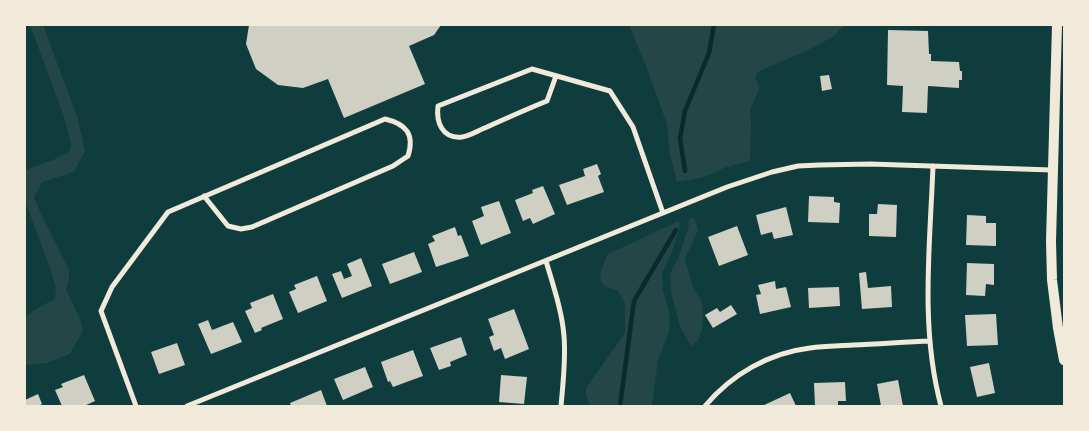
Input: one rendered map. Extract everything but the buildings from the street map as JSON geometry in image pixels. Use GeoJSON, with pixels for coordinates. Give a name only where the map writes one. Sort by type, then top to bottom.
{"type":"FeatureCollection","features":[{"type":"Feature","properties":{"kind":"main road"},"geometry":{"type":"LineString","coordinates":[[1057,25],[1051,241],[1052,280],[1064,360]]}},
{"type":"Feature","properties":{"kind":"street"},"geometry":{"type":"LineString","coordinates":[[556,76],[547,101],[462,137],[452,136],[444,131],[439,124],[438,106],[532,69],[556,76],[610,92],[633,127],[663,213]]}},
{"type":"Feature","properties":{"kind":"street"},"geometry":{"type":"LineString","coordinates":[[136,406],[101,311],[112,287],[168,212],[204,196],[385,119],[396,122],[405,128],[412,145],[408,156],[392,166],[252,227],[241,229],[228,226],[204,196]]}},
{"type":"Feature","properties":{"kind":"street"},"geometry":{"type":"LineString","coordinates":[[187,406],[727,187],[772,172],[798,166],[840,164],[1052,170]]}},
{"type":"Feature","properties":{"kind":"street"},"geometry":{"type":"LineString","coordinates":[[933,166],[928,282],[933,371],[941,406]]}},
{"type":"Feature","properties":{"kind":"street"},"geometry":{"type":"LineString","coordinates":[[546,261],[559,306],[564,334],[565,354],[561,406]]}},
{"type":"Feature","properties":{"kind":"street"},"geometry":{"type":"LineString","coordinates":[[705,406],[723,387],[750,367],[788,352],[828,346],[930,342]]}},
{"type":"Feature","properties":{"kind":"shaded area"},"geometry":{"type":"Polygon","coordinates":[[[30,25],[43,25],[78,119],[85,151],[74,172],[42,182],[34,197],[69,270],[66,290],[80,319],[83,331],[70,354],[46,363],[28,365],[25,364],[25,317],[55,299],[56,288],[25,201],[25,170],[69,152],[71,144],[63,114],[30,25]]]}},
{"type":"Feature","properties":{"kind":"shaded area"},"geometry":{"type":"Polygon","coordinates":[[[629,25],[849,25],[841,28],[834,36],[816,46],[758,72],[755,78],[760,87],[750,109],[750,161],[726,167],[705,177],[677,182],[670,155],[667,124],[629,25]]]}},
{"type":"Feature","properties":{"kind":"shaded area"},"geometry":{"type":"Polygon","coordinates":[[[694,217],[698,230],[685,259],[693,287],[702,302],[703,317],[698,341],[691,346],[680,327],[671,292],[670,274],[679,257],[689,225],[688,220],[694,217]]]}},
{"type":"Feature","properties":{"kind":"shaded area"},"geometry":{"type":"Polygon","coordinates":[[[679,221],[680,226],[672,252],[662,273],[663,291],[670,321],[669,332],[658,360],[652,406],[590,406],[586,395],[586,388],[625,333],[625,304],[618,290],[603,284],[600,278],[608,254],[679,221]]]}},
{"type":"Feature","properties":{"kind":"waterway"},"geometry":{"type":"LineString","coordinates":[[685,171],[680,138],[685,111],[709,53],[714,25]]}},
{"type":"Feature","properties":{"kind":"waterway"},"geometry":{"type":"LineString","coordinates":[[620,406],[634,301],[676,230]]}}]}
